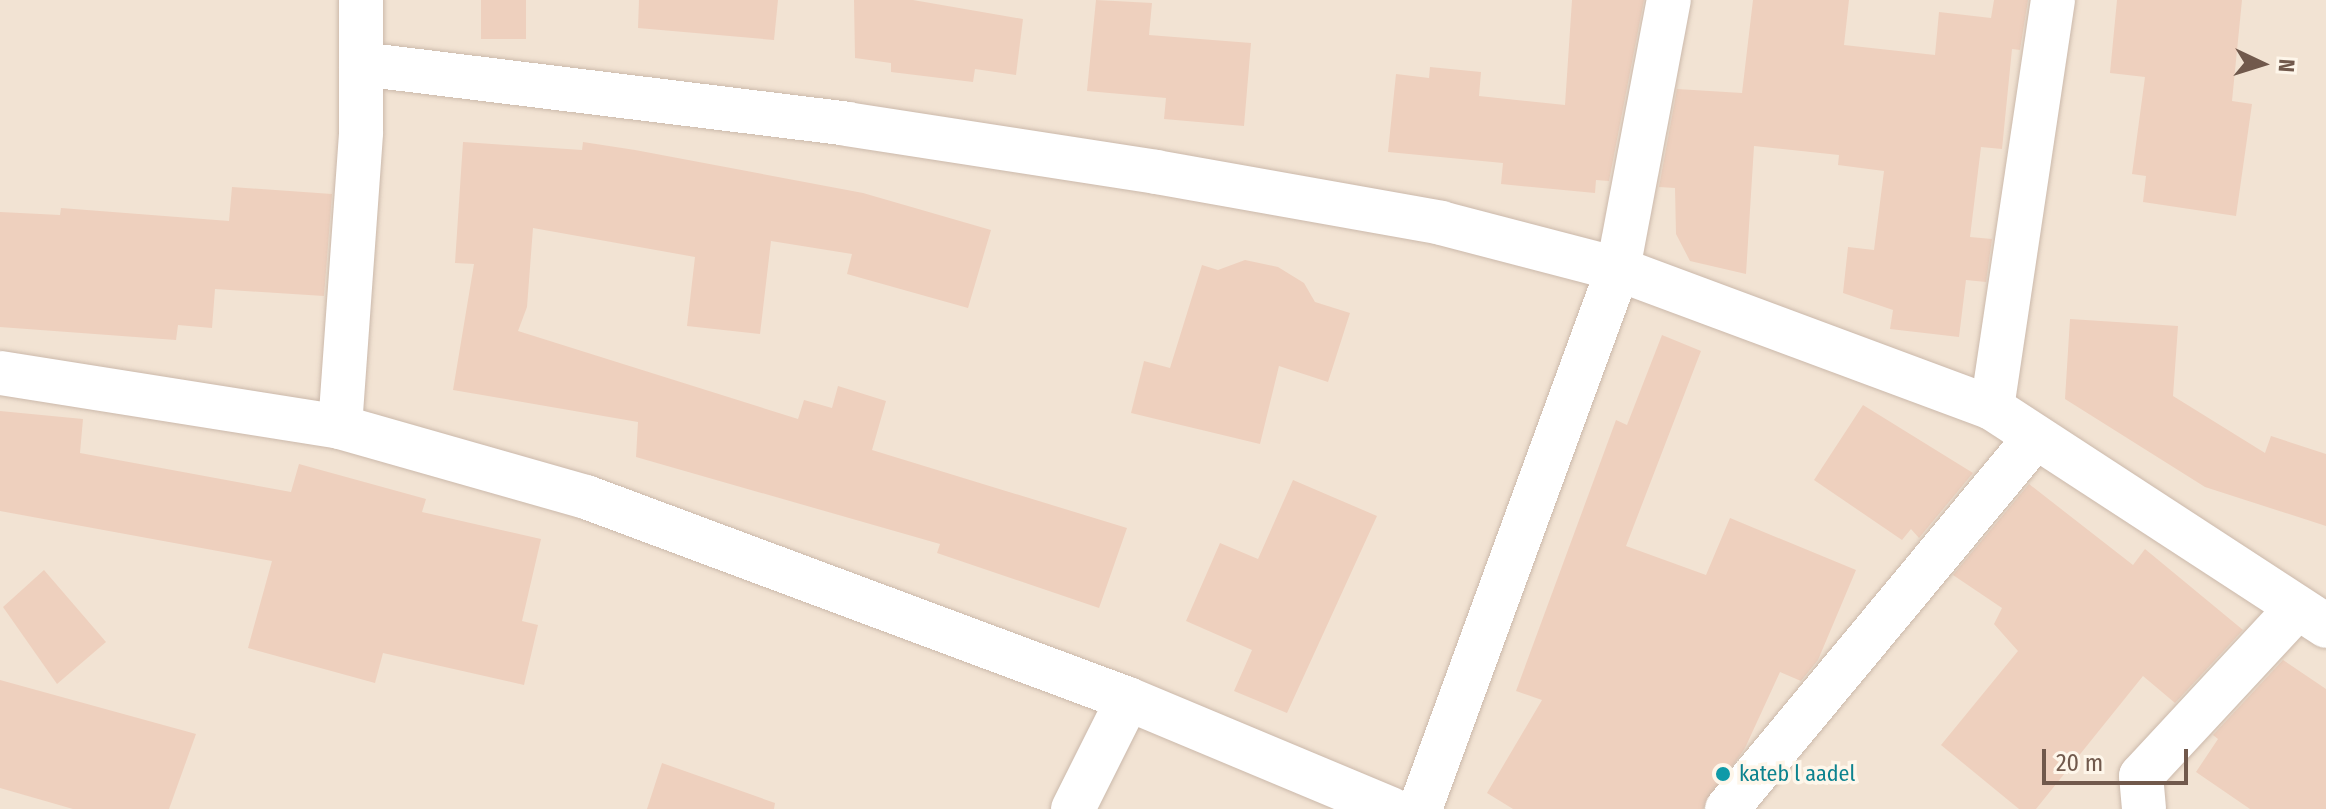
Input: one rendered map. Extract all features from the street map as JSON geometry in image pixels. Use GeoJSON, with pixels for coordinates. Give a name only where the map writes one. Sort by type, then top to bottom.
{"type":"FeatureCollection","features":[{"type":"Feature","properties":{"kind":"street"},"geometry":{"type":"LineString","coordinates":[[340,427],[361,64],[361,0]]}},
{"type":"Feature","properties":{"kind":"street"},"geometry":{"type":"LineString","coordinates":[[1420,809],[1618,269],[1669,0]]}},
{"type":"Feature","properties":{"kind":"street"},"geometry":{"type":"LineString","coordinates":[[1992,408],[2053,0]]}},
{"type":"Feature","properties":{"kind":"street"},"geometry":{"type":"LineString","coordinates":[[361,64],[847,124],[1156,172],[1441,223],[1618,269],[1992,408],[2034,439],[2312,617],[2141,776],[2144,809]]}},
{"type":"Feature","properties":{"kind":"street"},"geometry":{"type":"LineString","coordinates":[[0,373],[340,427],[586,497],[1128,699],[1391,809]]}},
{"type":"Feature","properties":{"kind":"street"},"geometry":{"type":"LineString","coordinates":[[1727,809],[2034,439]]}},
{"type":"Feature","properties":{"kind":"street"},"geometry":{"type":"LineString","coordinates":[[1073,809],[1128,699]]}},
{"type":"Feature","properties":{"kind":"shaded area"},"geometry":{"type":"Polygon","coordinates":[[[0,0],[2326,0],[2326,809],[0,809],[0,0]]]}},
{"type":"Feature","properties":{"kind":"building"},"geometry":{"type":"Polygon","coordinates":[[[481,0],[526,0],[526,39],[481,39],[481,0]]]}},
{"type":"Feature","properties":{"kind":"building"},"geometry":{"type":"Polygon","coordinates":[[[639,0],[778,0],[774,40],[638,28],[639,0]]]}},
{"type":"Feature","properties":{"kind":"building"},"geometry":{"type":"Polygon","coordinates":[[[854,0],[913,0],[1023,19],[1016,75],[975,69],[973,82],[891,72],[891,63],[855,58],[854,0]]]}},
{"type":"Feature","properties":{"kind":"building"},"geometry":{"type":"Polygon","coordinates":[[[1096,0],[1152,3],[1149,35],[1251,43],[1244,126],[1164,119],[1166,98],[1087,91],[1096,0]]]}},
{"type":"Feature","properties":{"kind":"building"},"geometry":{"type":"Polygon","coordinates":[[[1572,0],[1644,0],[1609,181],[1596,180],[1595,193],[1501,184],[1503,163],[1388,152],[1396,74],[1429,78],[1430,67],[1481,72],[1479,96],[1565,105],[1572,0]]]}},
{"type":"Feature","properties":{"kind":"building"},"geometry":{"type":"Polygon","coordinates":[[[1753,0],[1849,0],[1844,45],[1935,55],[1939,12],[1991,18],[1994,0],[2028,0],[2020,50],[2012,49],[2002,149],[1981,147],[1970,237],[1992,239],[1986,282],[1966,280],[1959,337],[1890,329],[1893,310],[1843,293],[1848,247],[1874,250],[1884,171],[1838,165],[1839,155],[1754,146],[1746,274],[1690,261],[1676,234],[1675,188],[1659,187],[1677,89],[1742,93],[1753,0]]]}},
{"type":"Feature","properties":{"kind":"building"},"geometry":{"type":"Polygon","coordinates":[[[2117,0],[2242,0],[2232,101],[2252,104],[2236,216],[2143,202],[2146,176],[2132,174],[2145,77],[2110,73],[2117,0]]]}},
{"type":"Feature","properties":{"kind":"building"},"geometry":{"type":"Polygon","coordinates":[[[463,142],[582,150],[583,142],[635,150],[863,193],[991,230],[968,308],[847,274],[852,254],[771,241],[760,334],[687,326],[695,257],[533,228],[527,307],[518,331],[798,419],[804,400],[832,408],[838,386],[886,401],[872,450],[1127,528],[1099,608],[937,553],[940,544],[636,457],[638,422],[453,390],[474,264],[455,263],[463,142]]]}},
{"type":"Feature","properties":{"kind":"building"},"geometry":{"type":"Polygon","coordinates":[[[232,187],[332,194],[324,296],[215,289],[212,328],[178,325],[176,340],[0,327],[0,212],[60,215],[61,208],[229,221],[232,187]]]}},
{"type":"Feature","properties":{"kind":"building"},"geometry":{"type":"Polygon","coordinates":[[[1245,260],[1278,267],[1304,283],[1315,302],[1350,313],[1328,382],[1279,366],[1260,444],[1131,413],[1144,361],[1170,368],[1202,265],[1218,270],[1245,260]]]}},
{"type":"Feature","properties":{"kind":"building"},"geometry":{"type":"Polygon","coordinates":[[[2070,319],[2178,326],[2173,396],[2265,453],[2271,436],[2326,454],[2326,526],[2205,487],[2065,399],[2070,319]]]}},
{"type":"Feature","properties":{"kind":"building"},"geometry":{"type":"Polygon","coordinates":[[[1662,335],[1701,351],[1626,546],[1706,575],[1730,518],[1856,570],[1818,660],[1801,681],[1780,672],[1745,748],[1703,809],[1513,809],[1487,793],[1542,700],[1516,691],[1616,420],[1627,425],[1662,335]]]}},
{"type":"Feature","properties":{"kind":"building"},"geometry":{"type":"Polygon","coordinates":[[[1863,405],[1973,473],[1919,538],[1911,529],[1902,540],[1814,480],[1863,405]]]}},
{"type":"Feature","properties":{"kind":"building"},"geometry":{"type":"Polygon","coordinates":[[[0,411],[83,419],[80,453],[291,492],[299,464],[426,499],[422,512],[541,539],[522,621],[538,625],[524,685],[383,653],[375,683],[248,648],[272,561],[0,511],[0,411]]]}},
{"type":"Feature","properties":{"kind":"building"},"geometry":{"type":"Polygon","coordinates":[[[1293,480],[1377,516],[1287,713],[1234,691],[1252,650],[1186,621],[1220,543],[1258,559],[1293,480]]]}},
{"type":"Feature","properties":{"kind":"building"},"geometry":{"type":"Polygon","coordinates":[[[2029,484],[2133,565],[2145,549],[2243,630],[2175,703],[2143,676],[2036,809],[2019,809],[1941,745],[2018,651],[1994,624],[2002,608],[1953,575],[2029,484]]]}},
{"type":"Feature","properties":{"kind":"building"},"geometry":{"type":"Polygon","coordinates":[[[44,570],[106,642],[57,684],[3,607],[44,570]]]}},
{"type":"Feature","properties":{"kind":"building"},"geometry":{"type":"Polygon","coordinates":[[[2283,660],[2326,689],[2326,809],[2250,809],[2196,772],[2218,739],[2213,735],[2283,660]]]}},
{"type":"Feature","properties":{"kind":"building"},"geometry":{"type":"Polygon","coordinates":[[[0,680],[196,734],[169,809],[73,809],[0,788],[0,680]]]}},
{"type":"Feature","properties":{"kind":"building"},"geometry":{"type":"Polygon","coordinates":[[[662,763],[775,803],[774,809],[647,809],[662,763]]]}},
{"type":"Feature","properties":{"kind":"place","name":"kateb l aadel"},"geometry":{"type":"Point","coordinates":[1723,774]}}]}
